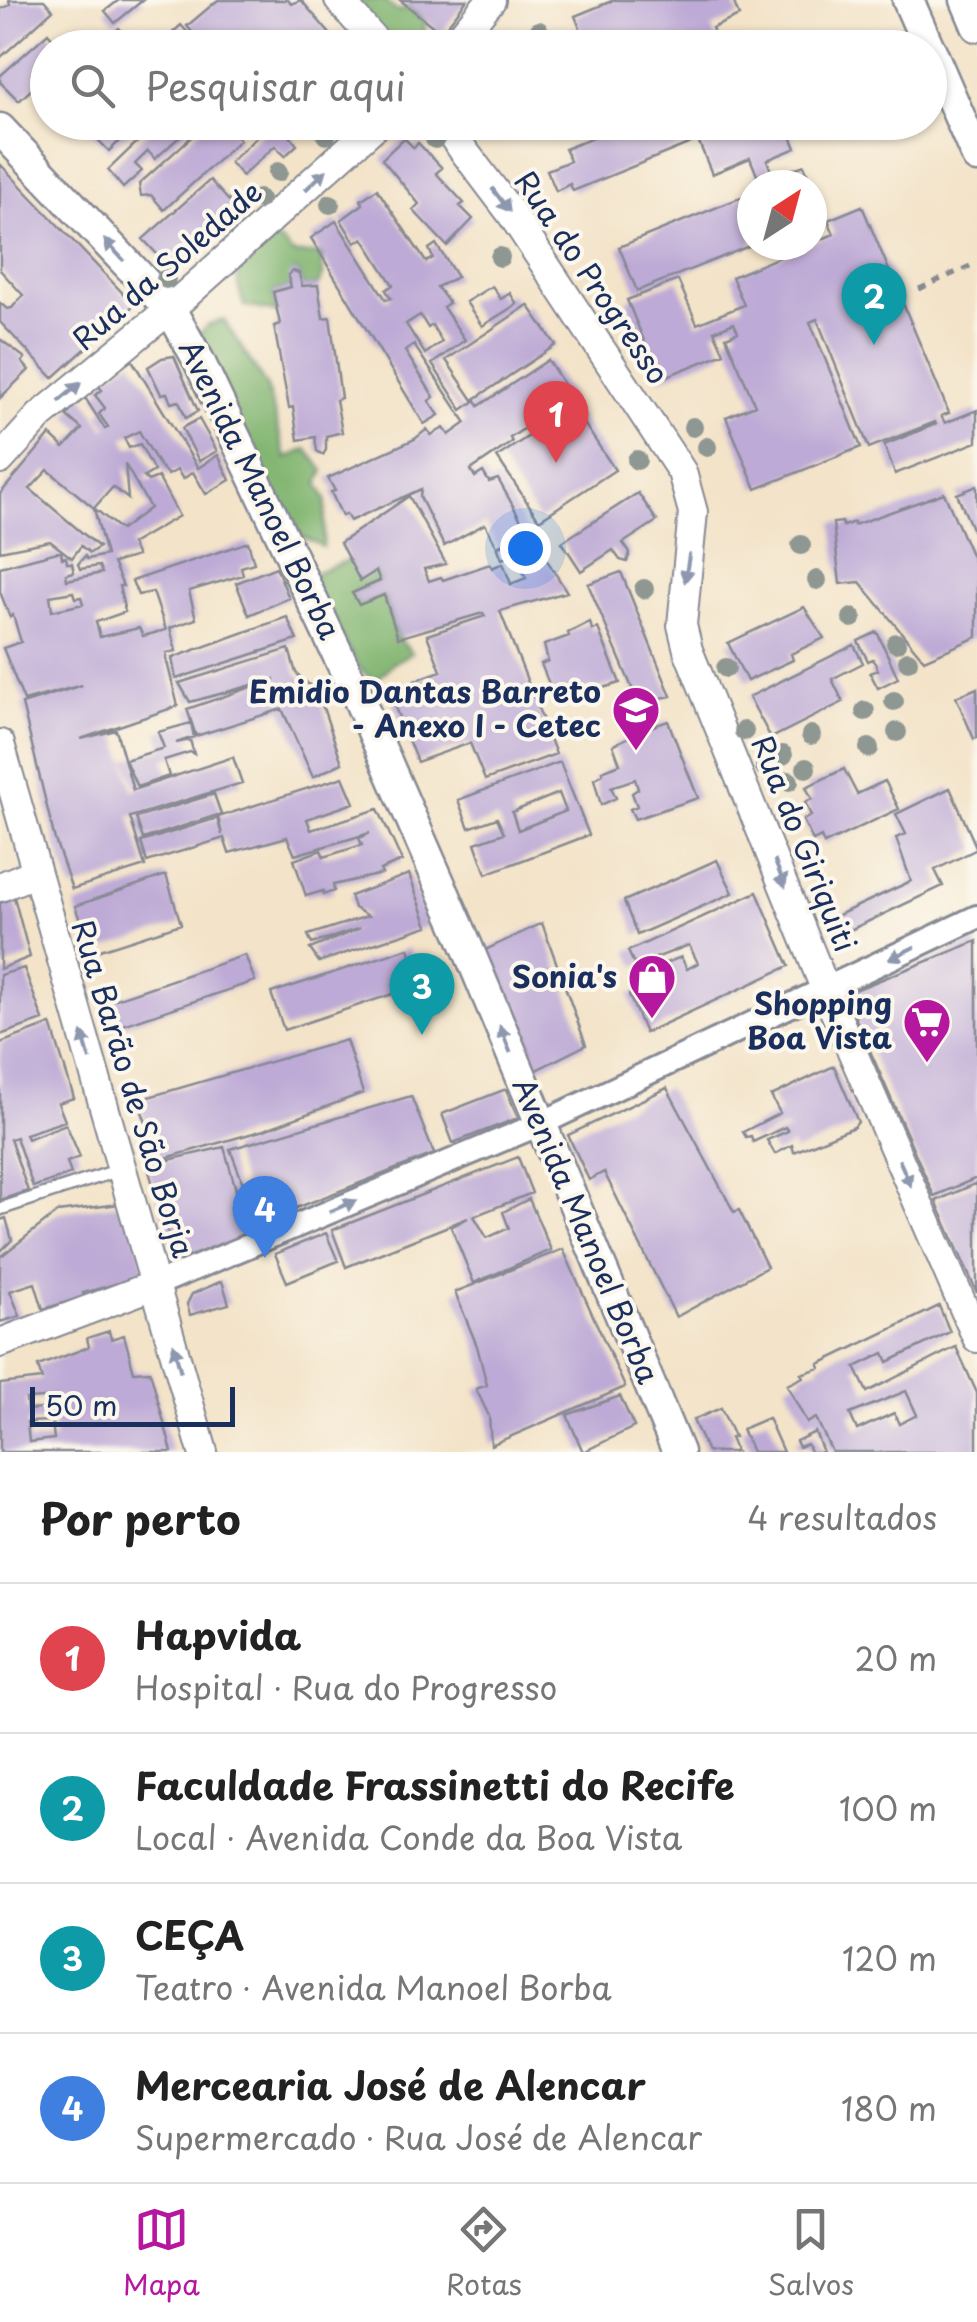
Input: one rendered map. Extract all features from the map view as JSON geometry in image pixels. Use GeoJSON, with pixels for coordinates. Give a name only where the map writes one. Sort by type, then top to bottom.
{"type":"FeatureCollection","features":[{"type":"Feature","properties":{"kind":"main road"},"geometry":{"type":"LineString","coordinates":[[908,0],[921,30]]}},
{"type":"Feature","properties":{"kind":"main road"},"geometry":{"type":"LineString","coordinates":[[966,0],[977,26]]}},
{"type":"Feature","properties":{"kind":"main road"},"geometry":{"type":"LineString","coordinates":[[947,89],[977,157]]}},
{"type":"Feature","properties":{"kind":"main road","name":"Avenida Manoel Borba"},"geometry":{"type":"LineString","coordinates":[[0,129],[170,309],[199,361],[358,697],[463,937],[678,1452]]}},
{"type":"Feature","properties":{"kind":"street"},"geometry":{"type":"LineString","coordinates":[[339,0],[365,30]]}},
{"type":"Feature","properties":{"kind":"street"},"geometry":{"type":"LineString","coordinates":[[466,30],[490,0]]}},
{"type":"Feature","properties":{"kind":"street","name":"Rua da Soledade"},"geometry":{"type":"LineString","coordinates":[[0,460],[40,416],[170,309],[359,140]]}},
{"type":"Feature","properties":{"kind":"street","name":"Rua do Progresso"},"geometry":{"type":"LineString","coordinates":[[456,140],[511,213],[682,472]]}},
{"type":"Feature","properties":{"kind":"street","name":"Rua do Giriquiti"},"geometry":{"type":"LineString","coordinates":[[682,472],[693,512],[683,593],[682,624],[688,650],[827,989],[878,1100],[977,1338]]}},
{"type":"Feature","properties":{"kind":"street","name":"Rua Barão de São Borja"},"geometry":{"type":"LineString","coordinates":[[0,744],[203,1452]]}},
{"type":"Feature","properties":{"kind":"street"},"geometry":{"type":"LineString","coordinates":[[0,887],[34,873]]}},
{"type":"Feature","properties":{"kind":"street"},"geometry":{"type":"LineString","coordinates":[[0,1343],[156,1284],[540,1124],[977,917]]}},
{"type":"Feature","properties":{"kind":"lane"},"geometry":{"type":"LineString","coordinates":[[0,1209],[122,1169]]}},
{"type":"Feature","properties":{"kind":"path"},"geometry":{"type":"LineString","coordinates":[[919,288],[977,263]]}},
{"type":"Feature","properties":{"kind":"green space"},"geometry":{"type":"Polygon","coordinates":[[[347,0],[383,0],[397,11],[410,8],[425,23],[425,30],[373,30],[347,0]]]}},
{"type":"Feature","properties":{"kind":"green space"},"geometry":{"type":"Polygon","coordinates":[[[268,236],[293,254],[321,254],[323,275],[318,285],[302,286],[299,273],[293,271],[291,287],[273,292],[277,312],[244,306],[238,282],[243,258],[268,236]]]}},
{"type":"Feature","properties":{"kind":"green space"},"geometry":{"type":"Polygon","coordinates":[[[223,319],[267,387],[286,458],[307,449],[324,471],[318,483],[326,500],[323,547],[298,534],[286,535],[195,338],[207,326],[223,319]]]}},
{"type":"Feature","properties":{"kind":"green space"},"geometry":{"type":"Polygon","coordinates":[[[349,560],[376,571],[380,581],[353,592],[359,605],[383,595],[398,638],[412,653],[392,664],[377,680],[363,673],[310,586],[316,572],[349,560]]]}},
{"type":"Feature","properties":{"kind":"building"},"geometry":{"type":"Polygon","coordinates":[[[9,0],[44,0],[53,10],[0,58],[0,9],[10,5],[9,0]]]}},
{"type":"Feature","properties":{"kind":"building"},"geometry":{"type":"Polygon","coordinates":[[[119,0],[143,0],[115,23],[105,11],[119,0]]]}},
{"type":"Feature","properties":{"kind":"building"},"geometry":{"type":"Polygon","coordinates":[[[218,0],[288,0],[291,4],[301,0],[327,30],[190,30],[187,26],[218,0]]]}},
{"type":"Feature","properties":{"kind":"building"},"geometry":{"type":"Polygon","coordinates":[[[400,0],[467,0],[443,30],[437,30],[400,0]]]}},
{"type":"Feature","properties":{"kind":"building"},"geometry":{"type":"Polygon","coordinates":[[[614,0],[733,0],[739,16],[713,30],[581,30],[575,16],[614,0]]]}},
{"type":"Feature","properties":{"kind":"building"},"geometry":{"type":"Polygon","coordinates":[[[30,49],[30,91],[19,101],[0,82],[0,76],[30,49]]]}},
{"type":"Feature","properties":{"kind":"building"},"geometry":{"type":"Polygon","coordinates":[[[98,140],[121,140],[109,151],[98,140]]]}},
{"type":"Feature","properties":{"kind":"building"},"geometry":{"type":"Polygon","coordinates":[[[139,140],[176,140],[155,159],[148,151],[135,164],[142,171],[123,188],[108,170],[139,140]]]}},
{"type":"Feature","properties":{"kind":"building"},"geometry":{"type":"Polygon","coordinates":[[[188,140],[240,140],[164,210],[151,195],[141,196],[139,184],[188,140]]]}},
{"type":"Feature","properties":{"kind":"building"},"geometry":{"type":"Polygon","coordinates":[[[254,140],[293,140],[297,145],[285,156],[275,146],[242,176],[230,162],[254,140]]]}},
{"type":"Feature","properties":{"kind":"building"},"geometry":{"type":"Polygon","coordinates":[[[402,140],[414,148],[418,143],[442,168],[436,173],[464,203],[460,206],[473,219],[447,246],[413,210],[419,204],[382,159],[402,140]]]}},
{"type":"Feature","properties":{"kind":"building"},"geometry":{"type":"Polygon","coordinates":[[[587,140],[698,140],[573,191],[570,184],[556,191],[547,170],[570,161],[565,149],[587,140]]]}},
{"type":"Feature","properties":{"kind":"building"},"geometry":{"type":"Polygon","coordinates":[[[698,140],[793,140],[796,148],[767,160],[771,170],[755,170],[750,158],[712,174],[698,140]]]}},
{"type":"Feature","properties":{"kind":"building"},"geometry":{"type":"Polygon","coordinates":[[[0,164],[134,305],[53,378],[0,322],[0,303],[12,308],[23,295],[0,270],[0,164]]]}},
{"type":"Feature","properties":{"kind":"building"},"geometry":{"type":"Polygon","coordinates":[[[210,180],[238,211],[171,269],[143,239],[210,180]]]}},
{"type":"Feature","properties":{"kind":"building"},"geometry":{"type":"Polygon","coordinates":[[[377,189],[426,262],[433,258],[429,249],[436,244],[457,277],[437,287],[449,303],[443,307],[465,340],[432,364],[462,410],[476,400],[479,406],[548,360],[572,397],[510,438],[512,442],[471,470],[475,477],[483,472],[489,482],[498,479],[527,531],[497,546],[485,524],[444,546],[420,497],[421,489],[350,521],[346,514],[342,516],[331,492],[335,491],[328,478],[415,439],[427,429],[431,435],[444,428],[449,435],[466,423],[414,345],[405,351],[434,397],[429,401],[439,415],[424,424],[311,238],[336,221],[386,300],[391,298],[386,290],[393,285],[363,238],[355,243],[341,220],[363,204],[361,200],[377,189]],[[420,315],[406,324],[425,354],[442,342],[432,325],[428,328],[420,315]]]}},
{"type":"Feature","properties":{"kind":"building"},"geometry":{"type":"Polygon","coordinates":[[[737,199],[737,251],[637,291],[619,247],[737,199]]]}},
{"type":"Feature","properties":{"kind":"building"},"geometry":{"type":"Polygon","coordinates":[[[862,206],[949,413],[941,416],[945,423],[977,410],[977,442],[895,474],[884,445],[935,422],[869,448],[817,319],[810,322],[861,447],[756,489],[726,417],[755,405],[726,337],[738,332],[734,323],[714,331],[724,353],[660,379],[627,300],[678,280],[697,324],[744,305],[732,277],[772,260],[827,260],[827,237],[834,234],[828,220],[862,206]]]}},
{"type":"Feature","properties":{"kind":"building"},"geometry":{"type":"Polygon","coordinates":[[[293,271],[299,273],[302,286],[318,285],[323,318],[330,317],[342,432],[326,436],[323,455],[317,451],[315,437],[298,440],[274,326],[280,324],[273,292],[291,287],[288,275],[293,271]]]}},
{"type":"Feature","properties":{"kind":"building"},"geometry":{"type":"Polygon","coordinates":[[[492,286],[501,299],[510,293],[517,304],[482,326],[466,302],[492,286]]]}},
{"type":"Feature","properties":{"kind":"building"},"geometry":{"type":"Polygon","coordinates":[[[528,305],[556,345],[473,400],[446,360],[528,305]]]}},
{"type":"Feature","properties":{"kind":"building"},"geometry":{"type":"Polygon","coordinates":[[[0,339],[25,358],[22,362],[29,370],[0,398],[0,339]]]}},
{"type":"Feature","properties":{"kind":"building"},"geometry":{"type":"Polygon","coordinates":[[[174,356],[198,411],[186,418],[179,401],[171,403],[167,393],[161,394],[148,367],[174,356]]]}},
{"type":"Feature","properties":{"kind":"building"},"geometry":{"type":"Polygon","coordinates":[[[132,360],[198,468],[218,455],[230,480],[206,494],[193,472],[183,479],[177,470],[168,475],[139,431],[124,438],[129,448],[140,444],[154,471],[144,477],[148,481],[158,477],[179,516],[131,544],[137,556],[113,563],[123,586],[119,586],[125,612],[96,622],[100,637],[139,628],[143,636],[166,630],[153,592],[138,595],[132,581],[248,542],[254,563],[241,567],[243,575],[189,591],[196,619],[170,628],[176,651],[167,653],[166,658],[178,706],[81,739],[116,730],[133,790],[233,757],[242,783],[130,817],[145,866],[72,889],[55,840],[22,704],[82,685],[24,701],[3,648],[21,642],[13,615],[10,617],[0,592],[0,567],[61,551],[62,558],[72,563],[74,572],[66,574],[67,580],[102,573],[99,566],[80,569],[78,564],[85,556],[87,559],[106,555],[94,508],[48,470],[30,489],[99,547],[90,553],[81,546],[72,558],[50,541],[0,551],[0,494],[50,435],[64,448],[82,429],[67,416],[82,393],[105,429],[108,427],[99,414],[105,408],[95,395],[102,390],[97,384],[132,360]],[[125,464],[128,499],[113,487],[94,508],[121,530],[150,508],[125,464]],[[73,592],[50,596],[52,611],[83,604],[81,597],[75,598],[73,592]]]}},
{"type":"Feature","properties":{"kind":"building"},"geometry":{"type":"Polygon","coordinates":[[[573,407],[615,470],[539,520],[497,457],[573,407]]]}},
{"type":"Feature","properties":{"kind":"building"},"geometry":{"type":"Polygon","coordinates":[[[199,419],[217,451],[199,461],[182,428],[199,419]]]}},
{"type":"Feature","properties":{"kind":"building"},"geometry":{"type":"Polygon","coordinates":[[[977,486],[977,540],[957,494],[977,486]]]}},
{"type":"Feature","properties":{"kind":"building"},"geometry":{"type":"Polygon","coordinates":[[[638,493],[657,521],[623,543],[630,553],[627,562],[620,560],[613,550],[581,571],[562,542],[638,493]]]}},
{"type":"Feature","properties":{"kind":"building"},"geometry":{"type":"Polygon","coordinates":[[[944,493],[977,568],[977,637],[924,660],[860,582],[840,584],[833,523],[854,525],[944,493]]]}},
{"type":"Feature","properties":{"kind":"building"},"geometry":{"type":"Polygon","coordinates":[[[409,496],[446,564],[424,569],[429,581],[503,563],[511,584],[526,578],[516,554],[502,559],[497,546],[533,538],[567,592],[500,611],[556,754],[485,780],[470,743],[417,762],[388,690],[441,671],[427,635],[485,616],[483,613],[398,638],[384,595],[359,605],[352,593],[380,581],[376,571],[360,581],[340,543],[409,496]]]}},
{"type":"Feature","properties":{"kind":"building"},"geometry":{"type":"Polygon","coordinates":[[[276,567],[289,598],[249,615],[236,583],[276,567]]]}},
{"type":"Feature","properties":{"kind":"building"},"geometry":{"type":"Polygon","coordinates":[[[621,572],[671,696],[638,702],[588,584],[621,572]]]}},
{"type":"Feature","properties":{"kind":"building"},"geometry":{"type":"Polygon","coordinates":[[[804,607],[824,638],[791,654],[793,660],[747,681],[728,643],[804,607]]]}},
{"type":"Feature","properties":{"kind":"building"},"geometry":{"type":"Polygon","coordinates":[[[287,617],[297,640],[176,679],[172,658],[287,617]]]}},
{"type":"Feature","properties":{"kind":"building"},"geometry":{"type":"Polygon","coordinates":[[[590,622],[592,630],[598,628],[620,683],[593,691],[591,688],[556,701],[541,664],[548,661],[544,645],[569,636],[568,633],[590,622]]]}},
{"type":"Feature","properties":{"kind":"building"},"geometry":{"type":"Polygon","coordinates":[[[877,632],[898,678],[878,688],[870,673],[878,670],[873,659],[868,661],[858,641],[877,632]]]}},
{"type":"Feature","properties":{"kind":"building"},"geometry":{"type":"Polygon","coordinates":[[[854,645],[863,663],[832,679],[843,702],[771,738],[749,697],[854,645]]]}},
{"type":"Feature","properties":{"kind":"building"},"geometry":{"type":"Polygon","coordinates":[[[289,649],[296,673],[318,693],[342,763],[313,777],[282,709],[196,736],[187,709],[275,679],[190,702],[179,683],[289,649]]]}},
{"type":"Feature","properties":{"kind":"building"},"geometry":{"type":"Polygon","coordinates":[[[977,688],[977,738],[974,739],[956,697],[977,688]]]}},
{"type":"Feature","properties":{"kind":"building"},"geometry":{"type":"Polygon","coordinates":[[[668,721],[698,798],[635,819],[630,809],[637,806],[632,793],[638,789],[635,779],[611,787],[616,798],[601,805],[594,779],[620,764],[613,745],[630,734],[668,721]]]}},
{"type":"Feature","properties":{"kind":"building"},"geometry":{"type":"Polygon","coordinates":[[[191,723],[194,737],[176,743],[190,740],[194,754],[164,760],[169,776],[137,787],[125,760],[164,748],[158,732],[191,723]]]}},
{"type":"Feature","properties":{"kind":"building"},"geometry":{"type":"Polygon","coordinates":[[[560,762],[589,835],[486,874],[475,843],[504,833],[497,818],[469,828],[458,800],[560,762]],[[559,793],[512,812],[518,830],[566,811],[559,793]]]}},
{"type":"Feature","properties":{"kind":"building"},"geometry":{"type":"Polygon","coordinates":[[[844,769],[857,794],[885,781],[899,809],[824,844],[821,837],[813,841],[803,820],[811,816],[805,802],[812,799],[806,787],[844,769]]]}},
{"type":"Feature","properties":{"kind":"building"},"geometry":{"type":"Polygon","coordinates":[[[343,777],[354,803],[307,819],[311,830],[378,809],[402,861],[380,870],[382,874],[333,885],[334,891],[323,895],[323,891],[306,896],[294,860],[321,850],[324,857],[362,845],[359,838],[370,833],[295,855],[287,837],[229,853],[224,838],[147,862],[141,842],[217,818],[222,835],[218,817],[343,777]]]}},
{"type":"Feature","properties":{"kind":"building"},"geometry":{"type":"Polygon","coordinates":[[[950,788],[977,849],[935,870],[943,886],[848,931],[847,922],[835,927],[832,918],[911,881],[896,838],[906,834],[896,814],[950,788]]]}},
{"type":"Feature","properties":{"kind":"building"},"geometry":{"type":"Polygon","coordinates":[[[214,794],[221,814],[143,839],[136,818],[214,794]]]}},
{"type":"Feature","properties":{"kind":"building"},"geometry":{"type":"Polygon","coordinates":[[[717,860],[733,893],[637,935],[624,901],[717,860]]]}},
{"type":"Feature","properties":{"kind":"building"},"geometry":{"type":"Polygon","coordinates":[[[409,874],[428,926],[319,962],[310,949],[360,928],[312,944],[308,935],[368,916],[354,908],[350,896],[409,874]]]}},
{"type":"Feature","properties":{"kind":"building"},"geometry":{"type":"Polygon","coordinates":[[[166,875],[181,924],[91,953],[75,906],[166,875]]]}},
{"type":"Feature","properties":{"kind":"building"},"geometry":{"type":"Polygon","coordinates":[[[757,892],[789,966],[645,1033],[629,995],[649,985],[643,972],[681,957],[687,969],[698,963],[689,945],[635,966],[628,951],[757,892]]]}},
{"type":"Feature","properties":{"kind":"building"},"geometry":{"type":"Polygon","coordinates":[[[14,897],[30,957],[0,969],[0,903],[14,897]]]}},
{"type":"Feature","properties":{"kind":"building"},"geometry":{"type":"Polygon","coordinates":[[[542,923],[586,1045],[530,1073],[481,952],[542,923]]]}},
{"type":"Feature","properties":{"kind":"building","name":"Shopping Boa Vista"},"geometry":{"type":"Polygon","coordinates":[[[977,941],[977,1178],[934,1196],[845,994],[977,941]]]}},
{"type":"Feature","properties":{"kind":"building"},"geometry":{"type":"Polygon","coordinates":[[[409,948],[420,985],[284,1030],[271,993],[409,948]]]}},
{"type":"Feature","properties":{"kind":"building"},"geometry":{"type":"Polygon","coordinates":[[[245,955],[255,981],[111,1029],[104,1003],[245,955]]]}},
{"type":"Feature","properties":{"kind":"building"},"geometry":{"type":"Polygon","coordinates":[[[24,968],[43,1020],[0,1035],[0,975],[24,968]]]}},
{"type":"Feature","properties":{"kind":"building"},"geometry":{"type":"Polygon","coordinates":[[[51,1024],[74,1098],[58,1103],[65,1121],[25,1134],[27,1139],[66,1124],[80,1157],[67,1162],[71,1174],[33,1187],[16,1137],[10,1139],[28,1191],[0,1200],[0,1043],[51,1024]]]}},
{"type":"Feature","properties":{"kind":"building"},"geometry":{"type":"Polygon","coordinates":[[[346,1040],[363,1093],[264,1130],[159,1160],[138,1100],[346,1040]]]}},
{"type":"Feature","properties":{"kind":"building"},"geometry":{"type":"Polygon","coordinates":[[[834,1066],[858,1122],[854,1127],[794,1152],[792,1145],[775,1154],[767,1140],[788,1131],[785,1127],[753,1142],[751,1136],[746,1137],[743,1132],[780,1113],[771,1096],[834,1066]]]}},
{"type":"Feature","properties":{"kind":"building"},"geometry":{"type":"Polygon","coordinates":[[[667,1088],[734,1212],[739,1210],[767,1267],[676,1317],[604,1172],[589,1180],[568,1135],[667,1088]]]}},
{"type":"Feature","properties":{"kind":"building"},"geometry":{"type":"Polygon","coordinates":[[[506,1089],[518,1118],[453,1143],[442,1114],[506,1089]]]}},
{"type":"Feature","properties":{"kind":"building"},"geometry":{"type":"Polygon","coordinates":[[[411,1096],[434,1154],[258,1223],[230,1149],[411,1096]]]}},
{"type":"Feature","properties":{"kind":"building"},"geometry":{"type":"Polygon","coordinates":[[[224,1147],[250,1240],[177,1262],[147,1165],[224,1147]]]}},
{"type":"Feature","properties":{"kind":"building"},"geometry":{"type":"Polygon","coordinates":[[[518,1157],[532,1193],[474,1216],[487,1238],[509,1228],[503,1212],[529,1199],[551,1250],[474,1283],[451,1227],[468,1218],[346,1267],[332,1230],[518,1157]]]}},
{"type":"Feature","properties":{"kind":"building"},"geometry":{"type":"Polygon","coordinates":[[[977,1183],[977,1293],[936,1201],[977,1183]]]}},
{"type":"Feature","properties":{"kind":"building"},"geometry":{"type":"Polygon","coordinates":[[[127,1203],[147,1275],[43,1309],[35,1283],[10,1291],[20,1316],[0,1322],[0,1257],[58,1212],[127,1203]]]}},
{"type":"Feature","properties":{"kind":"building"},"geometry":{"type":"Polygon","coordinates":[[[6,1218],[12,1240],[0,1252],[0,1220],[6,1218]]]}},
{"type":"Feature","properties":{"kind":"building"},"geometry":{"type":"Polygon","coordinates":[[[326,1233],[338,1261],[287,1282],[275,1254],[326,1233]]]}},
{"type":"Feature","properties":{"kind":"building"},"geometry":{"type":"Polygon","coordinates":[[[563,1249],[625,1387],[491,1445],[489,1416],[476,1389],[487,1385],[477,1346],[455,1292],[563,1249]]]}},
{"type":"Feature","properties":{"kind":"building"},"geometry":{"type":"Polygon","coordinates":[[[222,1281],[229,1304],[190,1315],[187,1304],[192,1294],[222,1281]]]}},
{"type":"Feature","properties":{"kind":"building"},"geometry":{"type":"Polygon","coordinates":[[[939,1306],[950,1332],[888,1362],[884,1353],[855,1367],[867,1392],[956,1347],[977,1393],[977,1452],[832,1452],[816,1418],[807,1423],[787,1385],[803,1377],[801,1374],[820,1368],[819,1364],[939,1306]],[[906,1391],[850,1414],[857,1430],[894,1413],[899,1424],[917,1415],[906,1391]]]}},
{"type":"Feature","properties":{"kind":"building"},"geometry":{"type":"Polygon","coordinates":[[[109,1331],[111,1339],[124,1335],[134,1372],[150,1371],[172,1452],[0,1452],[0,1384],[42,1379],[38,1366],[89,1347],[87,1338],[109,1331]],[[60,1397],[26,1399],[27,1410],[61,1408],[60,1397]],[[52,1421],[27,1422],[29,1442],[54,1439],[52,1421]]]}},
{"type":"Feature","properties":{"kind":"building"},"geometry":{"type":"Polygon","coordinates":[[[620,1396],[634,1427],[583,1452],[567,1415],[620,1396]]]}},
{"type":"Feature","properties":{"kind":"building"},"geometry":{"type":"Polygon","coordinates":[[[721,1408],[736,1452],[707,1452],[693,1420],[721,1408]]]}},
{"type":"Feature","properties":{"kind":"building"},"geometry":{"type":"Polygon","coordinates":[[[768,1418],[783,1452],[752,1452],[742,1429],[768,1418]]]}},
{"type":"Feature","properties":{"kind":"building"},"geometry":{"type":"Polygon","coordinates":[[[815,1432],[823,1452],[810,1452],[807,1444],[799,1447],[796,1441],[815,1432]]]}},
{"type":"Feature","properties":{"kind":"place","name":"Faculdade Frassinetti do Recife"},"geometry":{"type":"Point","coordinates":[874,345]}},
{"type":"Feature","properties":{"kind":"place","name":"Hapvida"},"geometry":{"type":"Point","coordinates":[556,463]}},
{"type":"Feature","properties":{"kind":"place","name":"Emidio Dantas Barreto - Anexo I - Cetec"},"geometry":{"type":"Point","coordinates":[636,752]}},
{"type":"Feature","properties":{"kind":"place","name":"Sonia's"},"geometry":{"type":"Point","coordinates":[652,1020]}},
{"type":"Feature","properties":{"kind":"place","name":"CEÇA"},"geometry":{"type":"Point","coordinates":[422,1035]}},
{"type":"Feature","properties":{"kind":"place","name":"Shopping Boa Vista"},"geometry":{"type":"Point","coordinates":[927,1064]}},
{"type":"Feature","properties":{"kind":"place","name":"Mercearia José de Alencar"},"geometry":{"type":"Point","coordinates":[265,1258]}}]}
